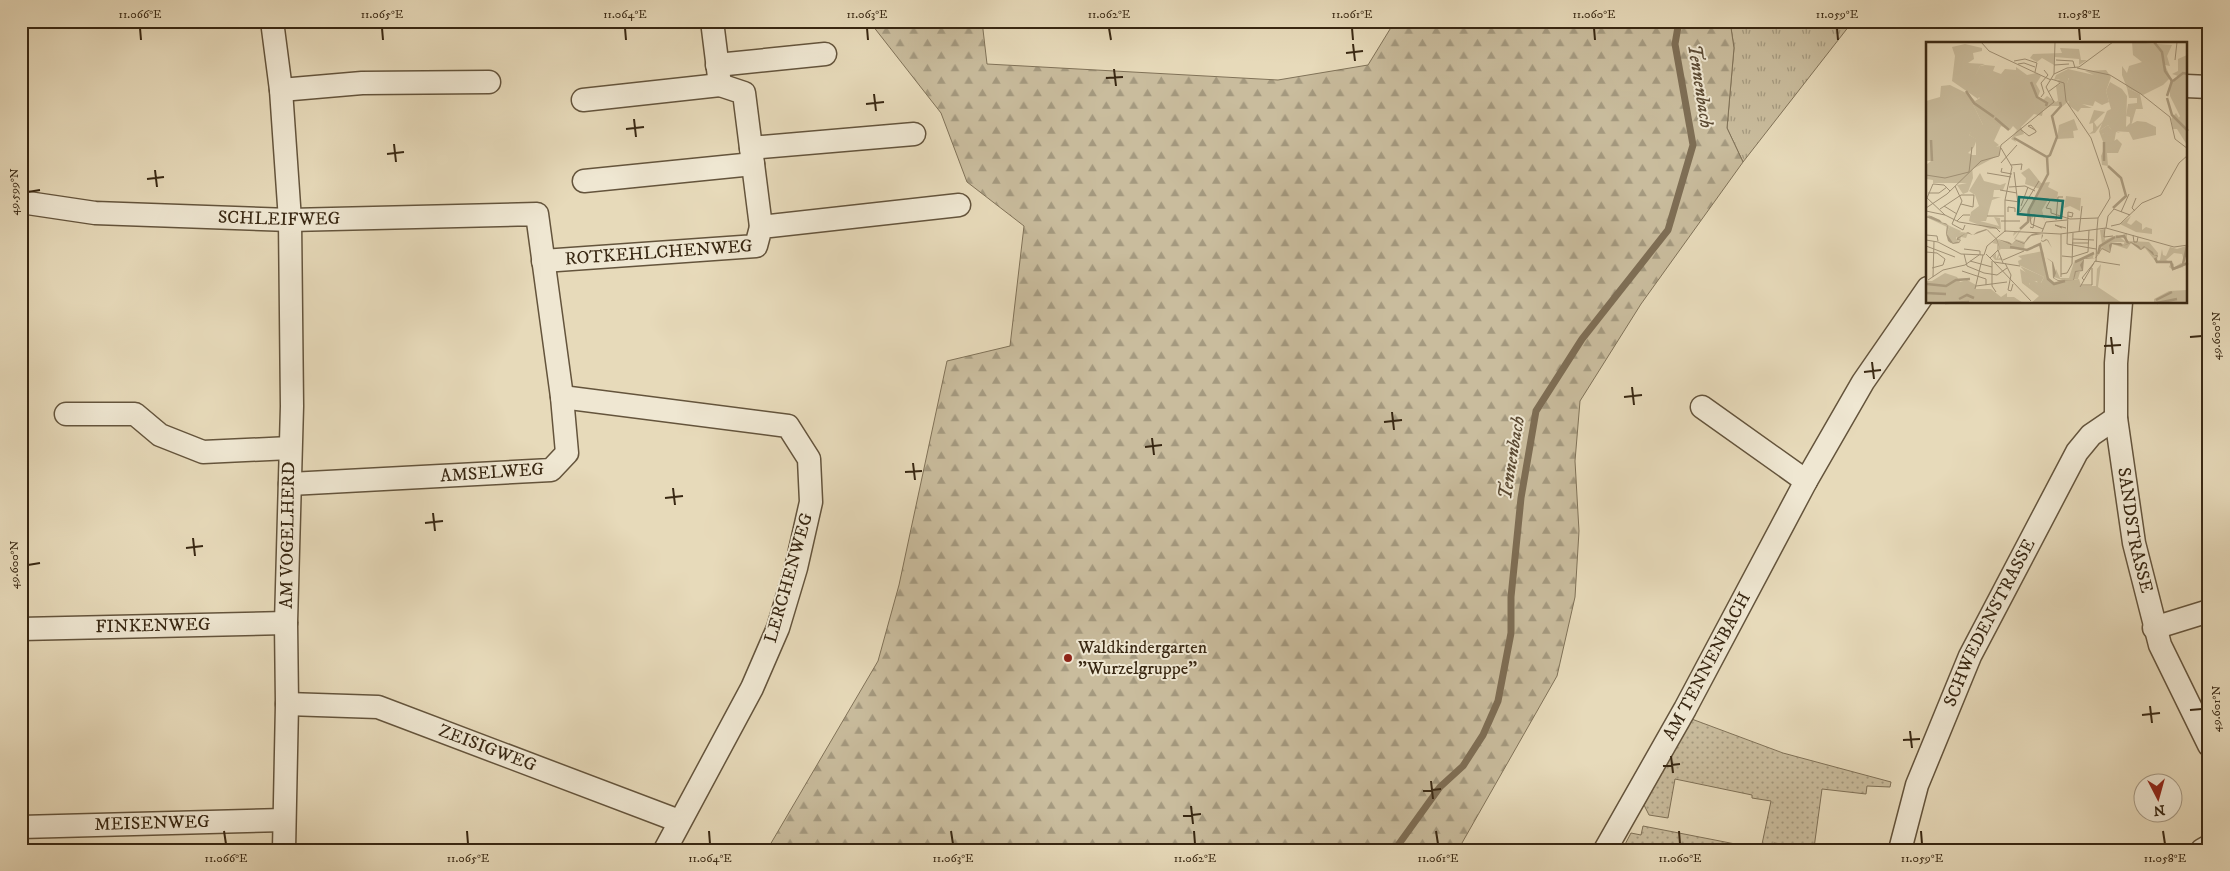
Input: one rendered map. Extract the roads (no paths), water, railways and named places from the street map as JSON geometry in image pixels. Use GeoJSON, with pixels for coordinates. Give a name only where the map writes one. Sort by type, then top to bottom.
{"type":"FeatureCollection","features":[{"type":"Feature","properties":{"kind":"street","name":"AM VOGELHERD"},"geometry":{"type":"LineString","coordinates":[[272,21],[281,90],[290,220],[292,406],[286,622],[288,704],[284,850]]}},
{"type":"Feature","properties":{"kind":"street"},"geometry":{"type":"LineString","coordinates":[[712,21],[719,75]]}},
{"type":"Feature","properties":{"kind":"street","name":"ROTKEHLCHENWEG"},"geometry":{"type":"LineString","coordinates":[[583,100],[825,54]]}},
{"type":"Feature","properties":{"kind":"street","name":"ROTKEHLCHENWEG"},"geometry":{"type":"LineString","coordinates":[[543,261],[756,246],[761,227],[744,93],[719,75]]}},
{"type":"Feature","properties":{"kind":"street"},"geometry":{"type":"LineString","coordinates":[[281,90],[362,83],[489,82]]}},
{"type":"Feature","properties":{"kind":"street"},"geometry":{"type":"LineString","coordinates":[[2188,86],[2209,87]]}},
{"type":"Feature","properties":{"kind":"street"},"geometry":{"type":"LineString","coordinates":[[584,181],[914,134]]}},
{"type":"Feature","properties":{"kind":"street","name":"SCHLEIFWEG"},"geometry":{"type":"LineString","coordinates":[[21,202],[95,213],[290,220],[537,214]]}},
{"type":"Feature","properties":{"kind":"street","name":"ROTKEHLCHENWEG"},"geometry":{"type":"LineString","coordinates":[[761,227],[959,205]]}},
{"type":"Feature","properties":{"kind":"street","name":"AMSELWEG"},"geometry":{"type":"LineString","coordinates":[[290,484],[551,470],[567,453],[562,397],[537,214]]}},
{"type":"Feature","properties":{"kind":"street","name":"AM TENNENBACH"},"geometry":{"type":"LineString","coordinates":[[1605,850],[1685,709],[1806,481],[1863,382],[1926,291]]}},
{"type":"Feature","properties":{"kind":"street","name":"SANDSTRASSE"},"geometry":{"type":"LineString","coordinates":[[2122,304],[2116,363],[2116,418],[2134,544],[2154,628],[2168,664],[2209,745]]}},
{"type":"Feature","properties":{"kind":"street","name":"LERCHENWEG"},"geometry":{"type":"LineString","coordinates":[[562,397],[788,426],[809,459],[811,502],[806,530],[778,628],[752,688],[665,850]]}},
{"type":"Feature","properties":{"kind":"street"},"geometry":{"type":"LineString","coordinates":[[1702,407],[1806,481]]}},
{"type":"Feature","properties":{"kind":"street"},"geometry":{"type":"LineString","coordinates":[[66,414],[134,414],[160,436],[203,452],[290,448]]}},
{"type":"Feature","properties":{"kind":"street","name":"SCHWEDENSTRASSE"},"geometry":{"type":"LineString","coordinates":[[1900,850],[1917,785],[1970,656],[2077,452],[2092,435],[2116,418]]}},
{"type":"Feature","properties":{"kind":"street"},"geometry":{"type":"LineString","coordinates":[[2154,628],[2209,611]]}},
{"type":"Feature","properties":{"kind":"street","name":"FINKENWEG"},"geometry":{"type":"LineString","coordinates":[[21,629],[286,622]]}},
{"type":"Feature","properties":{"kind":"street","name":"ZEISIGWEG"},"geometry":{"type":"LineString","coordinates":[[288,704],[378,707],[679,821]]}},
{"type":"Feature","properties":{"kind":"street","name":"MEISENWEG"},"geometry":{"type":"LineString","coordinates":[[21,827],[284,820]]}},
{"type":"Feature","properties":{"kind":"street"},"geometry":{"type":"LineString","coordinates":[[2202,850],[2209,846]]}},
{"type":"Feature","properties":{"kind":"waterway","name":"Tennenbach"},"geometry":{"type":"LineString","coordinates":[[1361,850],[1369,847],[1396,848],[1440,787],[1463,766],[1483,735],[1498,701],[1511,633],[1511,597],[1521,498],[1536,411],[1582,339],[1668,230],[1693,145],[1675,44],[1679,21]]}},
{"type":"Feature","properties":{"kind":"place","name":"Waldkindergarten \"Wurzelgruppe\""},"geometry":{"type":"Point","coordinates":[1068,658]}}]}
